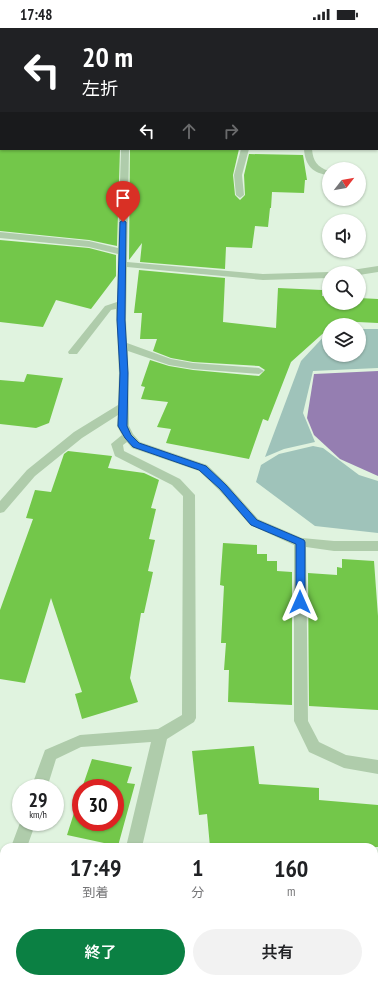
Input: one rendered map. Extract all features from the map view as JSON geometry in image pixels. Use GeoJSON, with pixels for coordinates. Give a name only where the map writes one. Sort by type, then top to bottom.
{"type":"FeatureCollection","features":[{"type":"Feature","properties":{"kind":"street"},"geometry":{"type":"LineString","coordinates":[[125,150],[122,252],[122,345],[124,406],[123,426],[128,436],[136,445],[203,468],[223,487],[254,522],[300,542],[334,546],[378,546]]}},
{"type":"Feature","properties":{"kind":"street"},"geometry":{"type":"LineString","coordinates":[[240,195],[238,168],[245,150]]}},
{"type":"Feature","properties":{"kind":"street"},"geometry":{"type":"LineString","coordinates":[[308,150],[308,159],[312,165],[322,170]]}},
{"type":"Feature","properties":{"kind":"street"},"geometry":{"type":"LineString","coordinates":[[0,235],[82,243],[122,252]]}},
{"type":"Feature","properties":{"kind":"street"},"geometry":{"type":"LineString","coordinates":[[123,264],[263,278],[322,275]]}},
{"type":"Feature","properties":{"kind":"street"},"geometry":{"type":"LineString","coordinates":[[366,271],[378,269]]}},
{"type":"Feature","properties":{"kind":"street"},"geometry":{"type":"LineString","coordinates":[[73,352],[108,308],[122,304]]}},
{"type":"Feature","properties":{"kind":"street"},"geometry":{"type":"LineString","coordinates":[[122,345],[169,362],[194,366],[259,371]]}},
{"type":"Feature","properties":{"kind":"street"},"geometry":{"type":"LineString","coordinates":[[0,509],[31,473],[78,435],[124,406]]}},
{"type":"Feature","properties":{"kind":"street"},"geometry":{"type":"LineString","coordinates":[[42,779],[50,755],[80,741],[160,735],[189,718],[189,495],[176,482],[119,454],[117,444],[128,436]]}},
{"type":"Feature","properties":{"kind":"street"},"geometry":{"type":"LineString","coordinates":[[300,542],[301,721],[314,747],[344,761],[378,767]]}},
{"type":"Feature","properties":{"kind":"street"},"geometry":{"type":"LineString","coordinates":[[135,843],[156,760],[160,735]]}},
{"type":"Feature","properties":{"kind":"street"},"geometry":{"type":"LineString","coordinates":[[20,843],[25,831]]}},
{"type":"Feature","properties":{"kind":"shaded area"},"geometry":{"type":"Polygon","coordinates":[[[366,329],[378,329],[378,368],[313,371],[303,413],[315,442],[284,449],[265,457],[301,361],[322,338],[322,362],[366,362],[366,329]]]}},
{"type":"Feature","properties":{"kind":"shaded area"},"geometry":{"type":"Polygon","coordinates":[[[378,371],[378,476],[340,459],[314,435],[307,418],[314,374],[378,371]]]}},
{"type":"Feature","properties":{"kind":"shaded area"},"geometry":{"type":"Polygon","coordinates":[[[313,446],[323,448],[359,475],[378,481],[378,533],[315,526],[256,482],[261,465],[279,454],[313,446]]]}},
{"type":"Feature","properties":{"kind":"building"},"geometry":{"type":"Polygon","coordinates":[[[0,150],[120,150],[117,246],[89,240],[0,231],[0,150]]]}},
{"type":"Feature","properties":{"kind":"building"},"geometry":{"type":"Polygon","coordinates":[[[130,150],[239,150],[233,175],[235,195],[240,200],[245,195],[244,175],[249,154],[303,155],[307,180],[305,180],[304,193],[272,192],[268,227],[255,226],[252,248],[226,247],[225,269],[140,262],[142,243],[129,260],[130,150]]]}},
{"type":"Feature","properties":{"kind":"building"},"geometry":{"type":"Polygon","coordinates":[[[0,240],[89,248],[116,255],[116,276],[91,309],[56,300],[43,327],[0,322],[0,240]]]}},
{"type":"Feature","properties":{"kind":"building"},"geometry":{"type":"Polygon","coordinates":[[[139,270],[225,278],[223,322],[276,328],[278,288],[322,290],[322,310],[366,310],[366,298],[378,299],[378,323],[366,322],[366,318],[322,318],[322,334],[291,362],[268,421],[263,419],[249,459],[166,443],[171,429],[157,427],[168,402],[141,399],[145,387],[141,386],[150,360],[169,366],[193,370],[259,376],[265,370],[259,366],[193,362],[171,358],[153,351],[157,339],[140,339],[142,313],[134,313],[139,270]]]}},
{"type":"Feature","properties":{"kind":"building"},"geometry":{"type":"Polygon","coordinates":[[[27,374],[63,378],[49,423],[36,428],[0,424],[0,380],[24,382],[27,374]]]}},
{"type":"Feature","properties":{"kind":"building"},"geometry":{"type":"Polygon","coordinates":[[[68,451],[112,456],[108,468],[144,473],[159,480],[151,508],[156,509],[149,539],[155,540],[148,571],[153,572],[144,613],[141,613],[130,678],[138,702],[82,719],[75,694],[82,692],[51,598],[25,683],[0,679],[0,610],[33,519],[26,518],[35,490],[51,492],[64,454],[68,451]]]}},
{"type":"Feature","properties":{"kind":"building"},"geometry":{"type":"Polygon","coordinates":[[[223,543],[257,545],[257,554],[267,554],[267,561],[277,561],[277,571],[292,572],[292,705],[228,702],[229,670],[224,670],[226,643],[221,643],[224,586],[220,585],[223,543]]]}},
{"type":"Feature","properties":{"kind":"building"},"geometry":{"type":"Polygon","coordinates":[[[342,559],[374,561],[378,616],[378,710],[309,706],[308,573],[337,575],[337,567],[342,568],[342,559]]]}},
{"type":"Feature","properties":{"kind":"building"},"geometry":{"type":"Polygon","coordinates":[[[254,746],[259,784],[319,788],[319,800],[378,805],[378,843],[210,843],[207,814],[199,815],[192,751],[254,746]]]}},
{"type":"Feature","properties":{"kind":"building"},"geometry":{"type":"Polygon","coordinates":[[[92,759],[132,767],[127,783],[135,784],[124,824],[124,779],[85,779],[92,759]]]}},
{"type":"Feature","properties":{"kind":"building"},"geometry":{"type":"Polygon","coordinates":[[[72,819],[72,831],[122,831],[119,843],[104,843],[67,835],[72,819]]]}},
{"type":"Feature","properties":{"kind":"route"},"geometry":{"type":"LineString","coordinates":[[123,222],[121,320],[124,373],[123,426],[128,436],[136,445],[203,468],[223,487],[254,522],[300,542],[300,602]]}}]}
